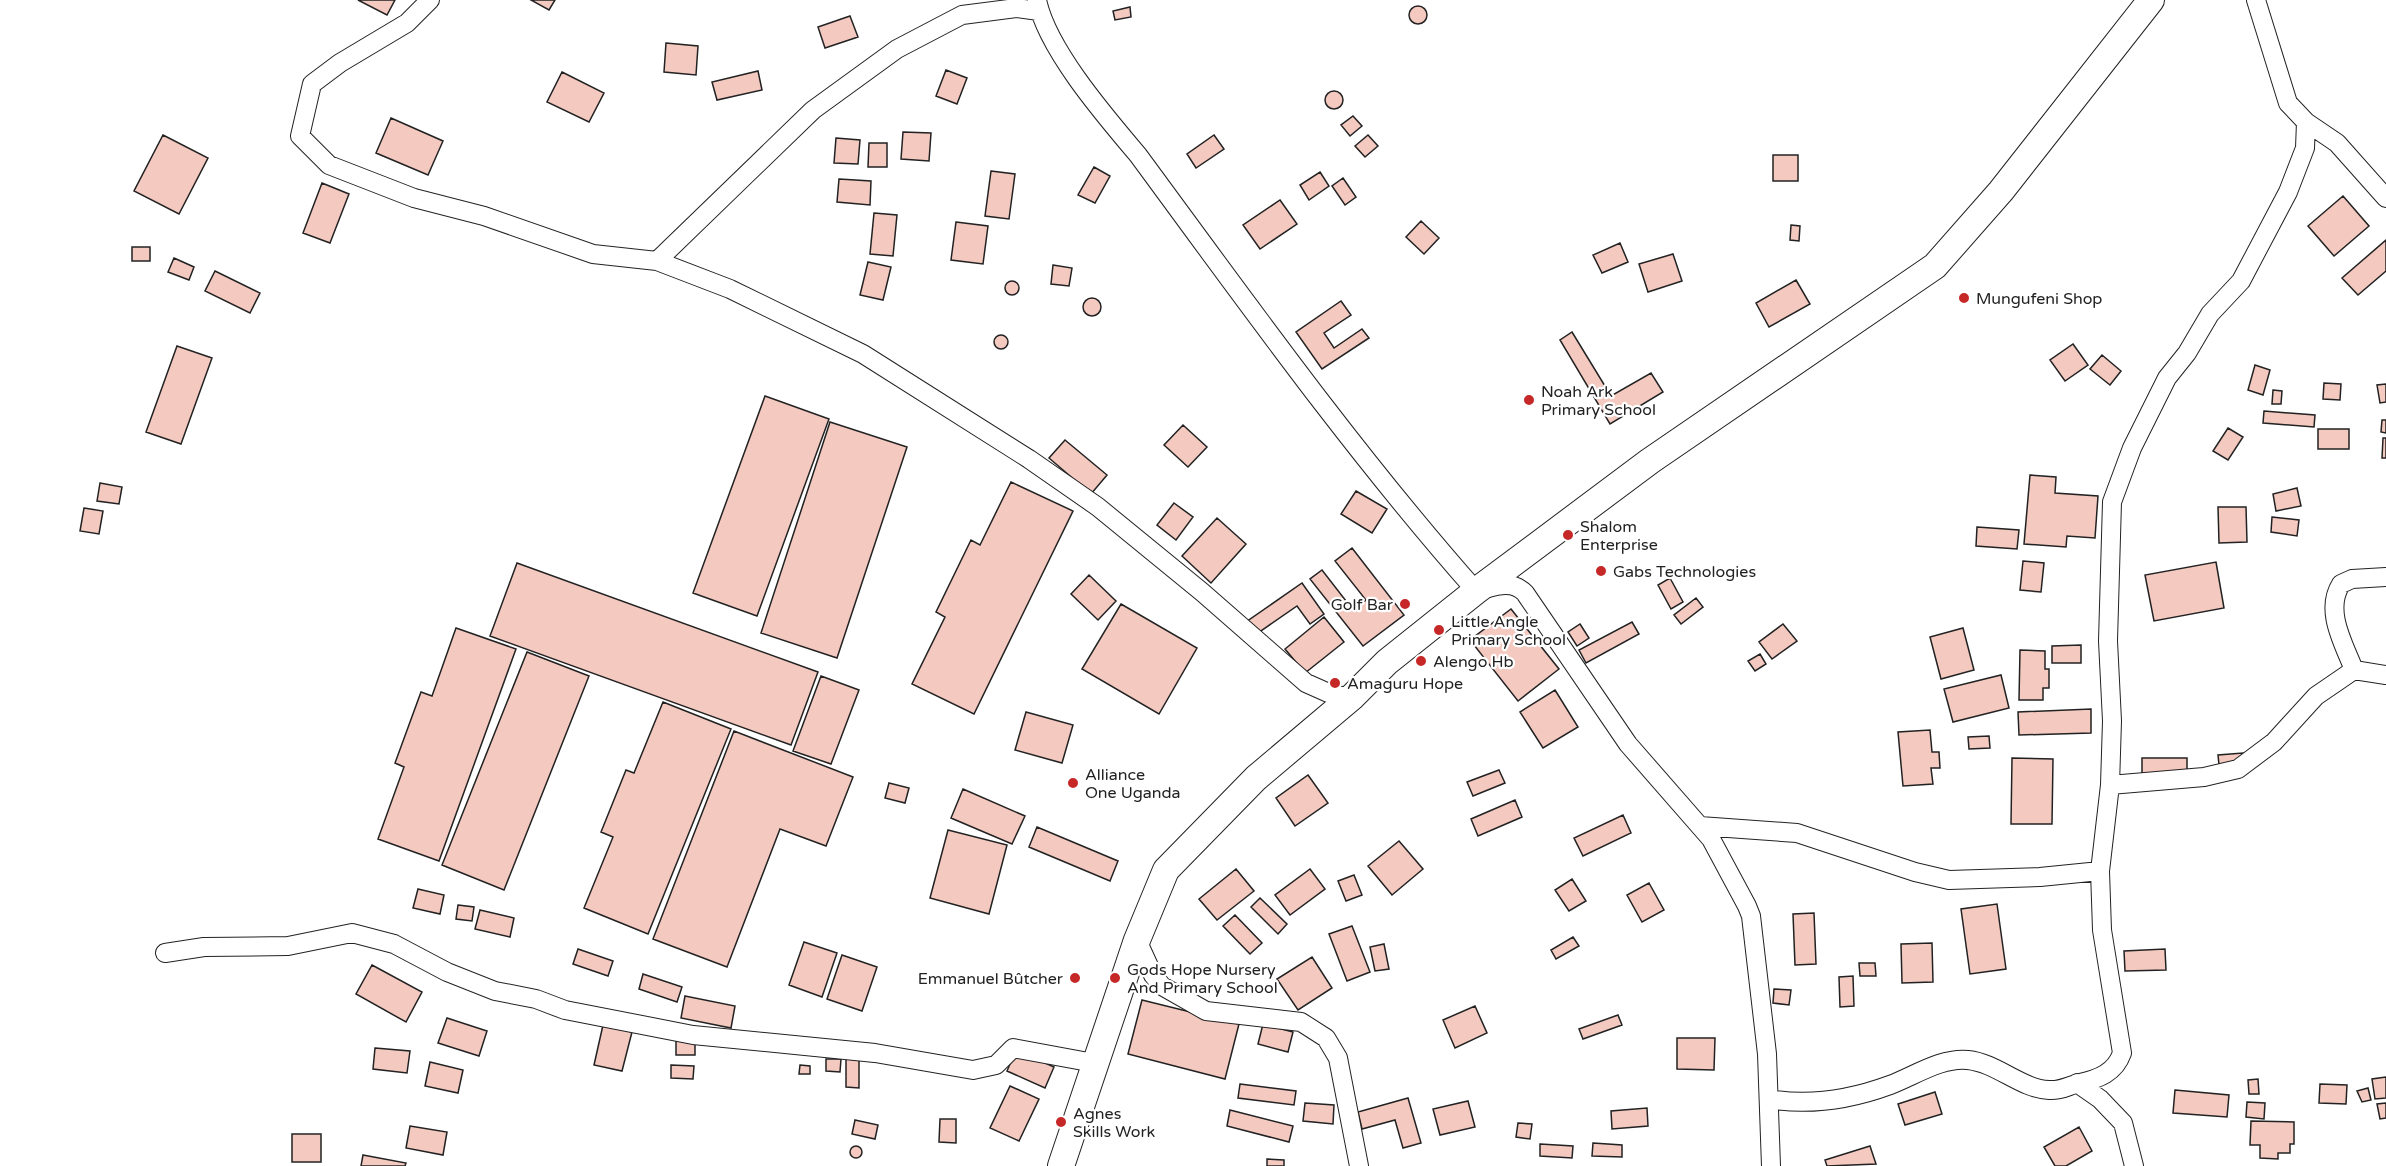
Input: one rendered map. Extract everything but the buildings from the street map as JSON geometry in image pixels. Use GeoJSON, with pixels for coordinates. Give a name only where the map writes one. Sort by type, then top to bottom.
{"type":"FeatureCollection","features":[{"type":"Feature","properties":{"kind":"street"},"geometry":{"type":"LineString","coordinates":[[430,0],[407,23],[340,63],[312,84],[300,136],[329,165],[414,198],[484,216],[593,254],[657,261],[730,289],[863,354],[1029,459],[1098,507],[1202,592],[1306,683],[1333,695],[1352,697]]}},
{"type":"Feature","properties":{"kind":"street"},"geometry":{"type":"LineString","coordinates":[[1061,1166],[1137,940],[1166,870],[1256,778],[1352,697],[1387,663],[1476,591],[1650,461],[1935,266],[2001,191],[2151,0]]}},
{"type":"Feature","properties":{"kind":"street"},"geometry":{"type":"LineString","coordinates":[[2256,0],[2288,103],[2306,122],[2337,143],[2386,198]]}},
{"type":"Feature","properties":{"kind":"street"},"geometry":{"type":"LineString","coordinates":[[657,261],[813,110],[897,50],[962,15],[1038,5],[1052,39],[1107,118],[1186,218],[1311,390],[1390,490],[1476,591]]}},
{"type":"Feature","properties":{"kind":"street"},"geometry":{"type":"LineString","coordinates":[[1769,1099],[1791,1102],[1829,1100],[1882,1088],[1931,1068],[1958,1060],[1970,1060],[2048,1090],[2069,1088],[2077,1083],[2102,1077],[2120,1059],[2122,1053],[2102,930],[2100,871],[2110,785],[2112,721],[2108,641],[2112,502],[2132,448],[2168,378],[2187,354],[2210,314],[2241,281],[2288,192],[2305,148],[2306,122]]}},
{"type":"Feature","properties":{"kind":"street"},"geometry":{"type":"LineString","coordinates":[[2354,670],[2334,612],[2337,590],[2341,584],[2352,579],[2386,577]]}},
{"type":"Feature","properties":{"kind":"street"},"geometry":{"type":"LineString","coordinates":[[1476,591],[1507,584],[1518,586],[1525,593],[1628,744],[1711,839],[1751,916],[1767,1054],[1771,1166]]}},
{"type":"Feature","properties":{"kind":"street"},"geometry":{"type":"LineString","coordinates":[[2110,785],[2204,777],[2238,769],[2274,742],[2316,696],[2354,670],[2386,675]]}},
{"type":"Feature","properties":{"kind":"street"},"geometry":{"type":"LineString","coordinates":[[1700,826],[1797,833],[1905,869],[1949,880],[2040,877],[2100,871]]}},
{"type":"Feature","properties":{"kind":"street"},"geometry":{"type":"LineString","coordinates":[[165,953],[204,947],[288,946],[352,933],[394,944],[438,968],[495,991],[536,999],[565,1010],[693,1035],[865,1052],[973,1070],[996,1065],[1013,1048],[1094,1063]]}},
{"type":"Feature","properties":{"kind":"street"},"geometry":{"type":"LineString","coordinates":[[1137,940],[1153,975],[1162,986],[1206,1011],[1301,1022],[1326,1038],[1338,1058],[1359,1166]]}},
{"type":"Feature","properties":{"kind":"street"},"geometry":{"type":"LineString","coordinates":[[2077,1083],[2100,1099],[2123,1123],[2134,1166]]}},
{"type":"Feature","properties":{"kind":"place","name":"Mungufeni Shop"},"geometry":{"type":"Point","coordinates":[1964,298]}},
{"type":"Feature","properties":{"kind":"place","name":"Noah Ark Primary School"},"geometry":{"type":"Point","coordinates":[1529,400]}},
{"type":"Feature","properties":{"kind":"place","name":"Shalom Enterprise"},"geometry":{"type":"Point","coordinates":[1568,535]}},
{"type":"Feature","properties":{"kind":"place","name":"Gabs Technologies"},"geometry":{"type":"Point","coordinates":[1601,571]}},
{"type":"Feature","properties":{"kind":"place","name":"Golf Bar"},"geometry":{"type":"Point","coordinates":[1405,604]}},
{"type":"Feature","properties":{"kind":"place","name":"Little Angle Primary School"},"geometry":{"type":"Point","coordinates":[1439,630]}},
{"type":"Feature","properties":{"kind":"place","name":"Alengo Hb"},"geometry":{"type":"Point","coordinates":[1421,661]}},
{"type":"Feature","properties":{"kind":"place","name":"Amaguru Hope"},"geometry":{"type":"Point","coordinates":[1335,683]}},
{"type":"Feature","properties":{"kind":"place","name":"Alliance One Uganda"},"geometry":{"type":"Point","coordinates":[1073,783]}},
{"type":"Feature","properties":{"kind":"place","name":"Emmanuel Bûtcher"},"geometry":{"type":"Point","coordinates":[1075,978]}},
{"type":"Feature","properties":{"kind":"place","name":"Gods Hope Nursery And Primary School"},"geometry":{"type":"Point","coordinates":[1115,978]}},
{"type":"Feature","properties":{"kind":"place","name":"Agnes Skills Work"},"geometry":{"type":"Point","coordinates":[1061,1122]}}]}
